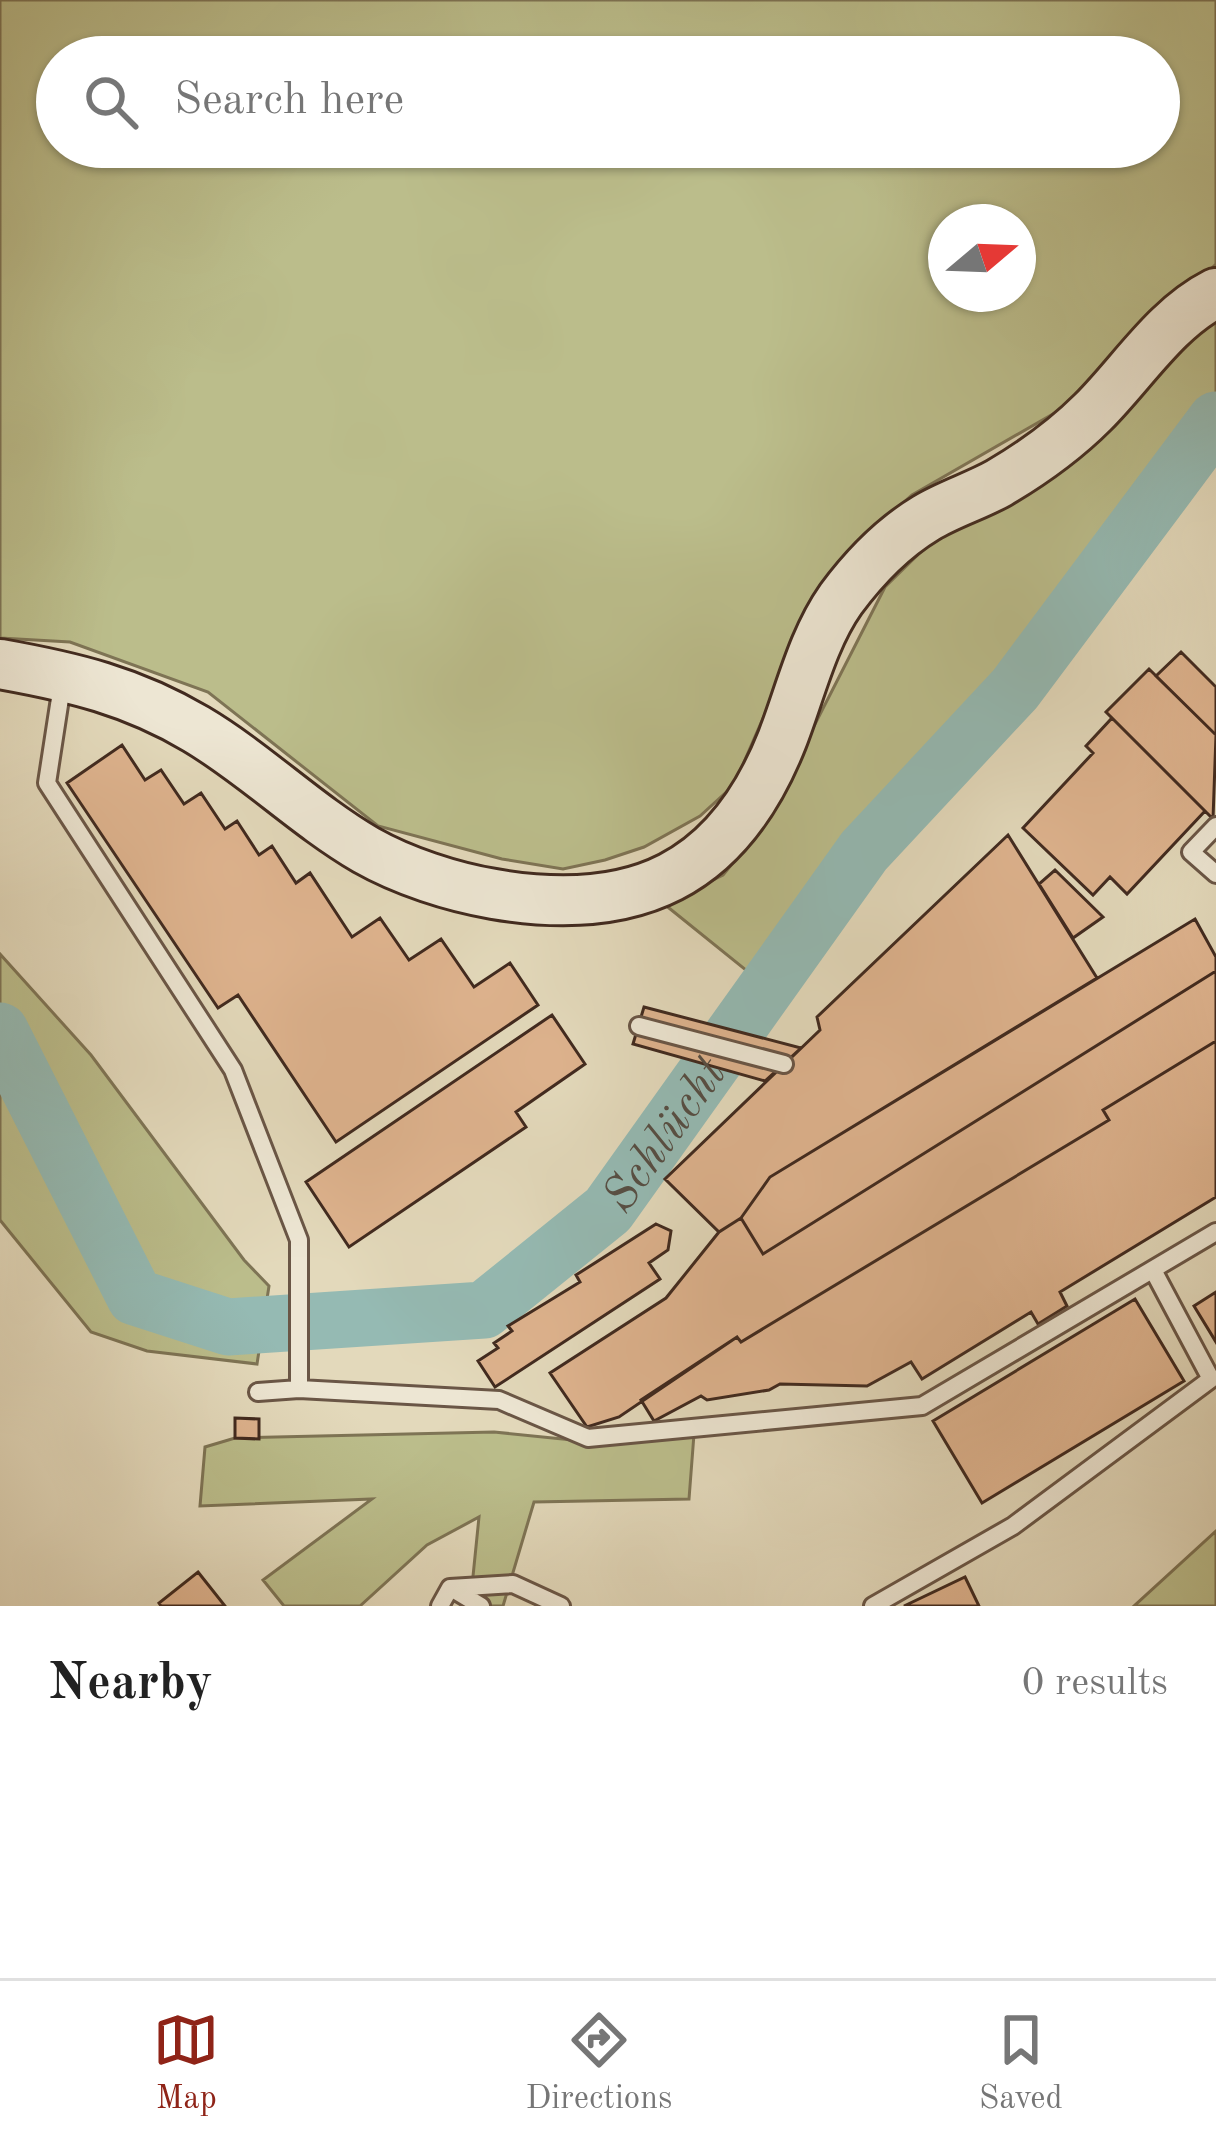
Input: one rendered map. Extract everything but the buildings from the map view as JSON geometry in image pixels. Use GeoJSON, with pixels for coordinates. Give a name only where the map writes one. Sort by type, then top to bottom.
{"type":"FeatureCollection","features":[{"type":"Feature","properties":{"kind":"main road"},"geometry":{"type":"LineString","coordinates":[[0,664],[121,690],[197,730],[367,851],[428,877],[494,894],[574,900],[645,889],[684,872],[712,851],[752,806],[839,601],[885,548],[926,518],[998,484],[1054,446],[1093,413],[1167,331],[1216,293]]}},
{"type":"Feature","properties":{"kind":"lane"},"geometry":{"type":"LineString","coordinates":[[63,675],[47,783],[233,1070],[299,1240],[299,1389]]}},
{"type":"Feature","properties":{"kind":"lane"},"geometry":{"type":"LineString","coordinates":[[1216,826],[1192,852],[1216,874]]}},
{"type":"Feature","properties":{"kind":"lane"},"geometry":{"type":"LineString","coordinates":[[639,1026],[784,1064]]}},
{"type":"Feature","properties":{"kind":"lane"},"geometry":{"type":"LineString","coordinates":[[258,1392],[299,1389],[499,1400],[588,1438],[922,1406],[1216,1232]]}},
{"type":"Feature","properties":{"kind":"lane"},"geometry":{"type":"LineString","coordinates":[[873,1606],[1013,1526],[1211,1379],[1153,1270]]}},
{"type":"Feature","properties":{"kind":"lane"},"geometry":{"type":"LineString","coordinates":[[450,1588],[513,1584],[561,1606]]}},
{"type":"Feature","properties":{"kind":"lane"},"geometry":{"type":"LineString","coordinates":[[440,1606],[450,1588]]}},
{"type":"Feature","properties":{"kind":"lane"},"geometry":{"type":"LineString","coordinates":[[450,1588],[482,1606]]}},
{"type":"Feature","properties":{"kind":"green space"},"geometry":{"type":"Polygon","coordinates":[[[0,0],[1216,0],[1216,264],[1072,403],[912,495],[850,550],[798,638],[734,785],[700,816],[644,847],[605,860],[563,869],[502,859],[378,826],[208,692],[70,642],[0,638],[0,0]]]}},
{"type":"Feature","properties":{"kind":"green space"},"geometry":{"type":"Polygon","coordinates":[[[1216,311],[1216,460],[996,736],[767,987],[664,904],[723,875],[763,826],[885,587],[934,539],[1216,311]]]}},
{"type":"Feature","properties":{"kind":"green space"},"geometry":{"type":"Polygon","coordinates":[[[0,954],[91,1055],[244,1260],[269,1286],[257,1364],[147,1351],[91,1332],[0,1220],[0,954]]]}},
{"type":"Feature","properties":{"kind":"green space"},"geometry":{"type":"Polygon","coordinates":[[[494,1432],[602,1443],[694,1434],[689,1499],[534,1502],[503,1606],[470,1606],[479,1517],[427,1545],[360,1606],[284,1606],[263,1580],[372,1499],[200,1506],[205,1447],[235,1438],[494,1432]]]}},
{"type":"Feature","properties":{"kind":"green space"},"geometry":{"type":"Polygon","coordinates":[[[1216,1531],[1216,1606],[1134,1606],[1216,1531]]]}},
{"type":"Feature","properties":{"kind":"waterway","name":"Schlücht"},"geometry":{"type":"LineString","coordinates":[[0,1031],[135,1297],[228,1327],[484,1310],[608,1210],[864,851],[1015,689],[1216,420]]}}]}
